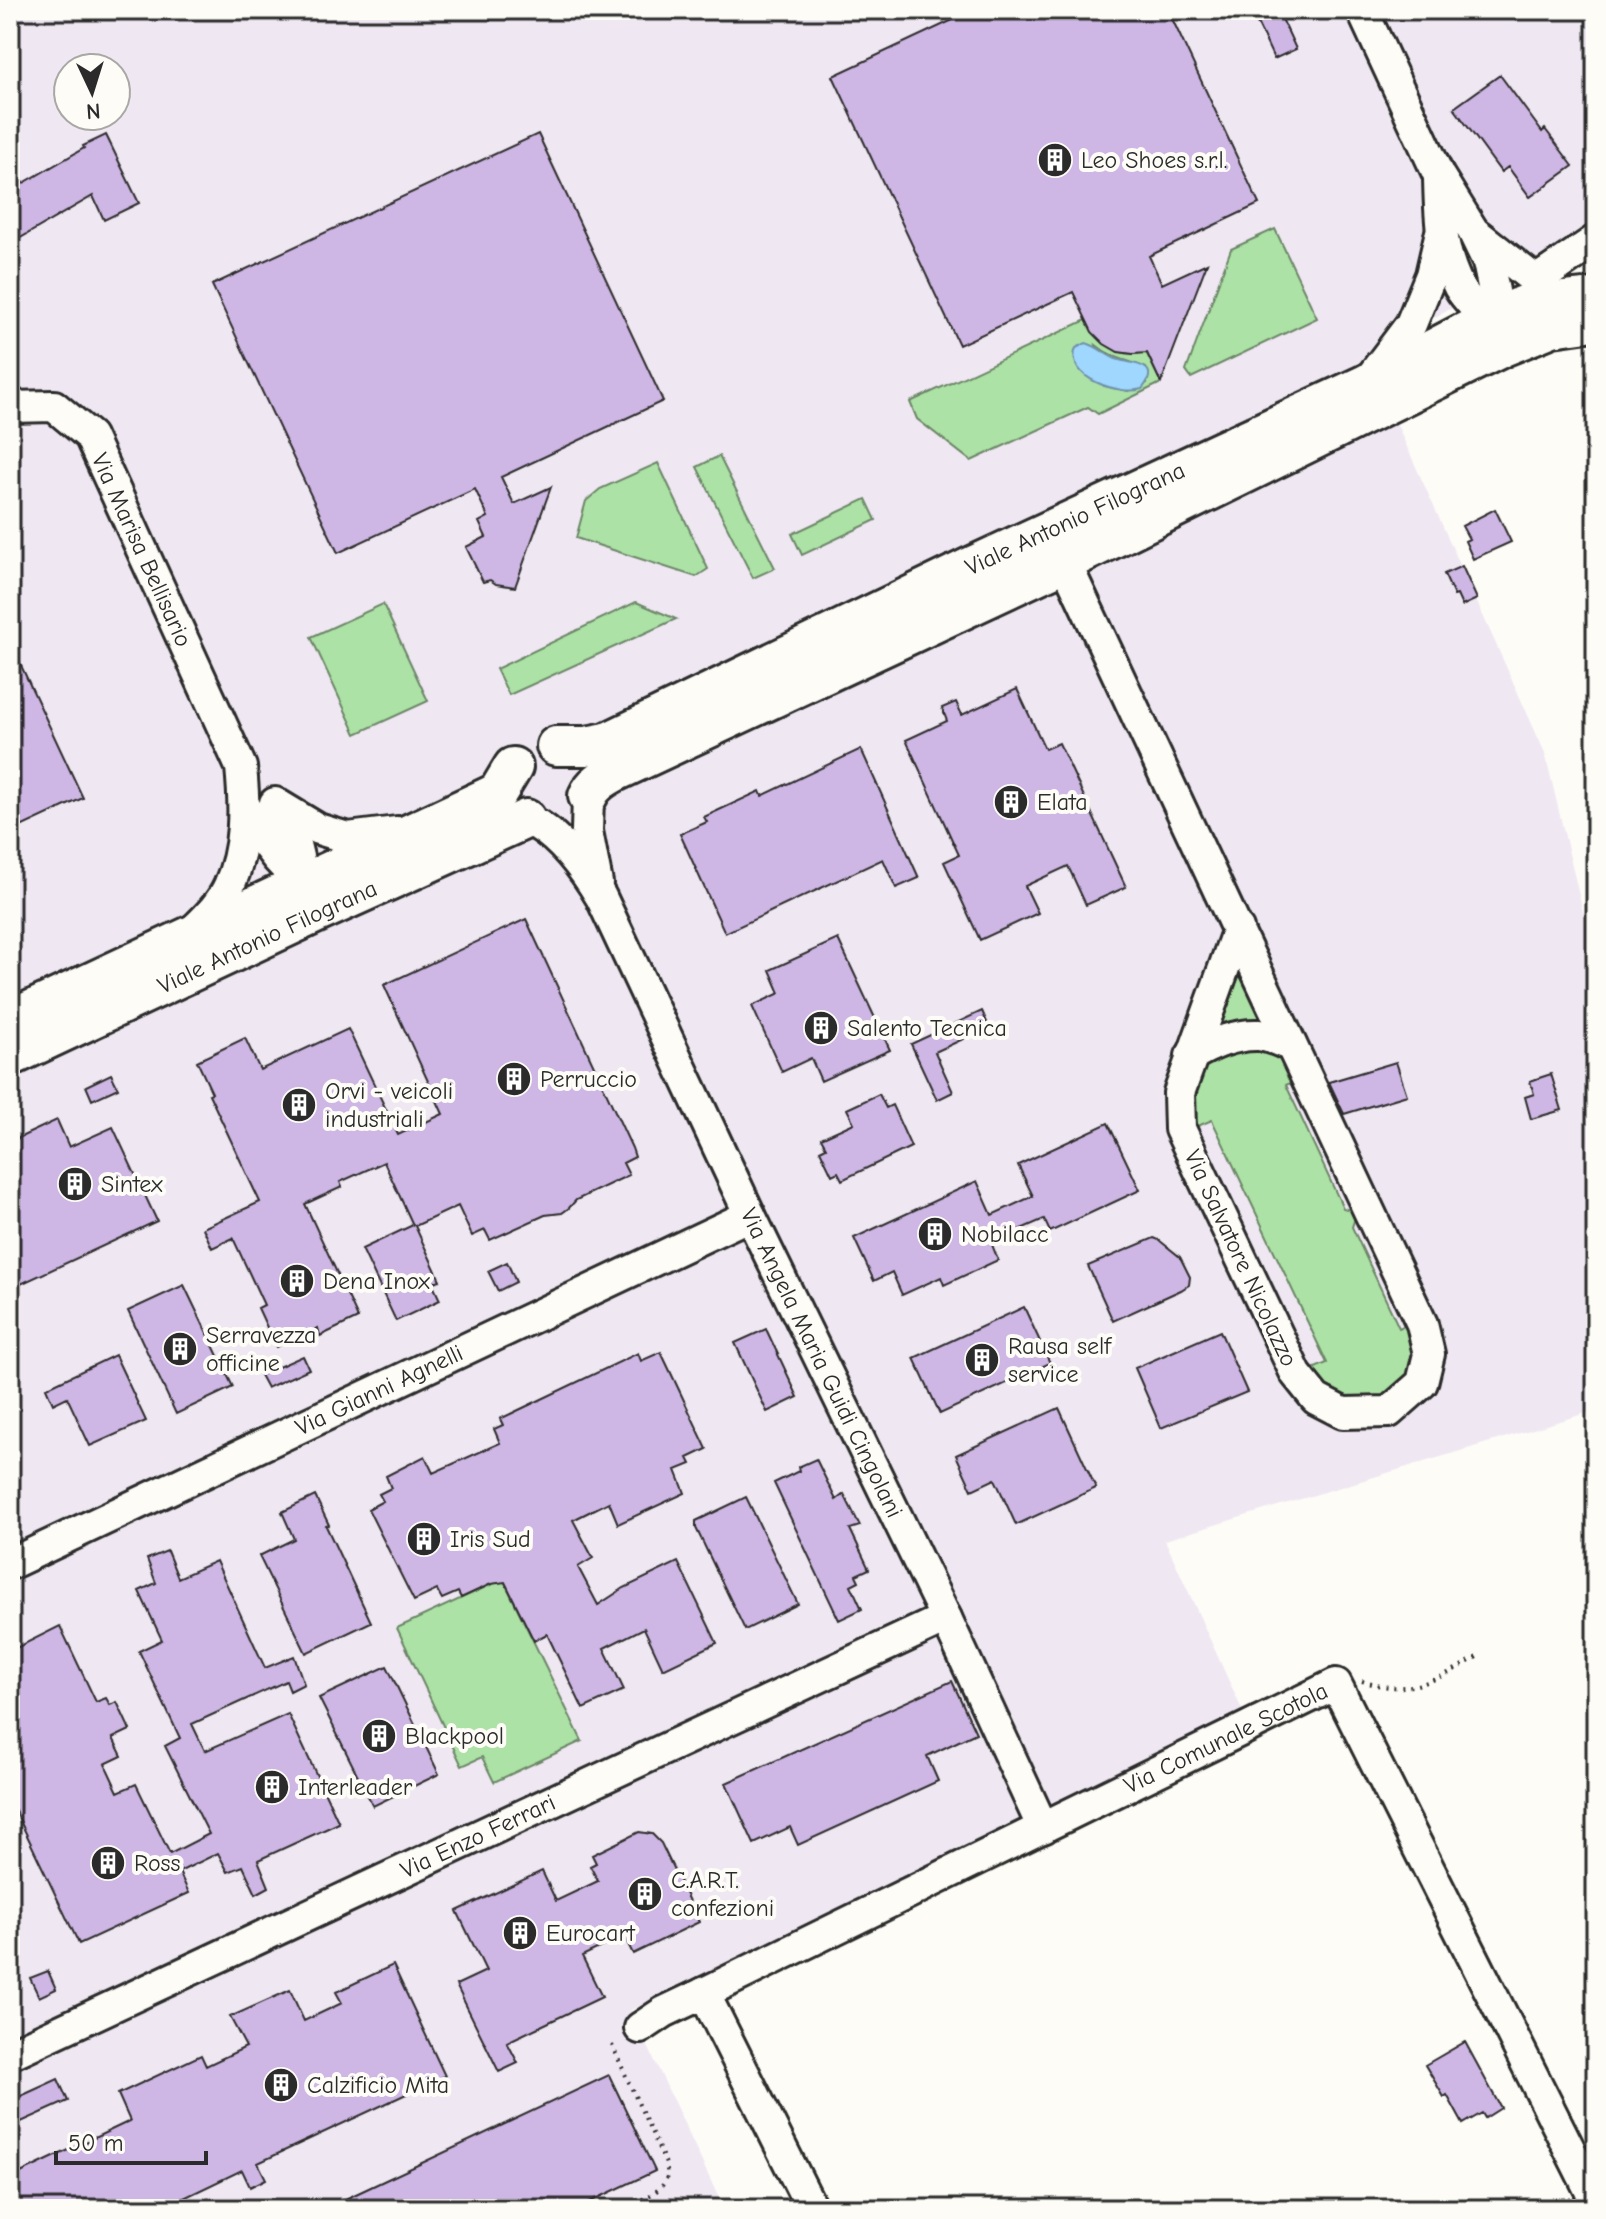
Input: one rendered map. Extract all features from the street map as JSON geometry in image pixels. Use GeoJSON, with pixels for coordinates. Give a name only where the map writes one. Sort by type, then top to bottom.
{"type":"FeatureCollection","features":[{"type":"Feature","properties":{"kind":"main road","name":"Viale Antonio Filograna"},"geometry":{"type":"LineString","coordinates":[[556,746],[607,742],[978,584],[1065,562],[1546,304],[1596,298]]}},
{"type":"Feature","properties":{"kind":"main road","name":"Viale Antonio Filograna"},"geometry":{"type":"LineString","coordinates":[[1546,304],[1596,320]]}},
{"type":"Feature","properties":{"kind":"main road","name":"Viale Antonio Filograna"},"geometry":{"type":"LineString","coordinates":[[588,796],[601,780],[615,772],[1364,385],[1495,334]]}},
{"type":"Feature","properties":{"kind":"main road"},"geometry":{"type":"LineString","coordinates":[[544,745],[556,746],[569,750],[579,759],[589,783],[583,808],[574,817],[551,826],[532,822],[517,811],[508,790],[509,778],[520,756],[544,745]]}},
{"type":"Feature","properties":{"kind":"main road","name":"Viale Antonio Filograna"},"geometry":{"type":"LineString","coordinates":[[10,1057],[311,897],[423,827],[498,792],[513,767]]}},
{"type":"Feature","properties":{"kind":"main road","name":"Viale Antonio Filograna"},"geometry":{"type":"LineString","coordinates":[[10,1020],[188,936],[532,822]]}},
{"type":"Feature","properties":{"kind":"street"},"geometry":{"type":"LineString","coordinates":[[1362,10],[1439,176],[1488,262],[1494,291],[1495,334]]}},
{"type":"Feature","properties":{"kind":"street"},"geometry":{"type":"LineString","coordinates":[[1439,176],[1441,234],[1449,263],[1461,289],[1495,334]]}},
{"type":"Feature","properties":{"kind":"street"},"geometry":{"type":"LineString","coordinates":[[1473,231],[1546,304],[1596,240]]}},
{"type":"Feature","properties":{"kind":"street"},"geometry":{"type":"LineString","coordinates":[[1364,385],[1411,324],[1431,275],[1441,234]]}},
{"type":"Feature","properties":{"kind":"street","name":"Via Marisa Bellisario"},"geometry":{"type":"LineString","coordinates":[[10,407],[54,406],[90,436],[241,767],[245,806],[241,853],[228,889],[188,936]]}},
{"type":"Feature","properties":{"kind":"street","name":"Via Salvatore Nicolazzo"},"geometry":{"type":"LineString","coordinates":[[1065,562],[1238,929],[1422,1324],[1429,1354],[1422,1383],[1389,1412],[1343,1413],[1316,1399],[1296,1374],[1180,1129],[1179,1093],[1238,929]]}},
{"type":"Feature","properties":{"kind":"street","name":"Via Marisa Bellisario"},"geometry":{"type":"LineString","coordinates":[[233,746],[292,832],[311,897]]}},
{"type":"Feature","properties":{"kind":"street"},"geometry":{"type":"LineString","coordinates":[[588,796],[587,831],[601,897]]}},
{"type":"Feature","properties":{"kind":"street","name":"Via Marisa Bellisario"},"geometry":{"type":"LineString","coordinates":[[275,803],[318,829],[348,838],[423,827]]}},
{"type":"Feature","properties":{"kind":"street","name":"Via Marisa Bellisario"},"geometry":{"type":"LineString","coordinates":[[245,806],[278,861],[311,897]]}},
{"type":"Feature","properties":{"kind":"street"},"geometry":{"type":"LineString","coordinates":[[532,822],[553,834],[589,877],[601,897]]}},
{"type":"Feature","properties":{"kind":"street","name":"Via Angela Maria Guidi Cingolani"},"geometry":{"type":"LineString","coordinates":[[601,897],[750,1215],[946,1618],[1043,1828]]}},
{"type":"Feature","properties":{"kind":"street"},"geometry":{"type":"LineString","coordinates":[[1191,1056],[1211,1044],[1261,1035],[1291,1045]]}},
{"type":"Feature","properties":{"kind":"street","name":"Via Gianni Agnelli"},"geometry":{"type":"LineString","coordinates":[[10,1564],[750,1215]]}},
{"type":"Feature","properties":{"kind":"street","name":"Via Enzo Ferrari"},"geometry":{"type":"LineString","coordinates":[[10,2054],[946,1618]]}},
{"type":"Feature","properties":{"kind":"street","name":"Via Comunale Scotola"},"geometry":{"type":"LineString","coordinates":[[640,2028],[664,2012],[1336,1684],[1596,2202]]}},
{"type":"Feature","properties":{"kind":"street"},"geometry":{"type":"LineString","coordinates":[[704,1993],[812,2209]]}},
{"type":"Feature","properties":{"kind":"path"},"geometry":{"type":"LineString","coordinates":[[1336,1684],[1352,1680],[1401,1689],[1412,1687],[1433,1681],[1477,1657]]}},
{"type":"Feature","properties":{"kind":"path"},"geometry":{"type":"LineString","coordinates":[[612,2045],[668,2174],[658,2190],[622,2209]]}},
{"type":"Feature","properties":{"kind":"shaded area"},"geometry":{"type":"Polygon","coordinates":[[[10,10],[1581,10],[1596,26],[1596,227],[1366,356],[1545,753],[1583,912],[1596,945],[1596,1410],[1165,1540],[1247,1721],[631,2010],[724,2209],[10,2209],[10,10]]]}},
{"type":"Feature","properties":{"kind":"green space"},"geometry":{"type":"Polygon","coordinates":[[[1275,229],[1317,318],[1191,378],[1186,371],[1231,249],[1275,229]]]}},
{"type":"Feature","properties":{"kind":"green space"},"geometry":{"type":"Polygon","coordinates":[[[1086,320],[1098,335],[1118,351],[1146,352],[1161,383],[1098,414],[1088,407],[971,461],[917,419],[910,402],[1086,320]],[[1096,345],[1104,386],[1128,391],[1147,383],[1146,368],[1096,345]]]}},
{"type":"Feature","properties":{"kind":"green space"},"geometry":{"type":"Polygon","coordinates":[[[719,456],[775,568],[753,578],[697,467],[719,456]]]}},
{"type":"Feature","properties":{"kind":"green space"},"geometry":{"type":"Polygon","coordinates":[[[658,463],[708,569],[696,577],[576,538],[586,501],[600,489],[658,463]]]}},
{"type":"Feature","properties":{"kind":"green space"},"geometry":{"type":"Polygon","coordinates":[[[866,499],[876,520],[802,555],[792,534],[866,499]]]}},
{"type":"Feature","properties":{"kind":"green space"},"geometry":{"type":"Polygon","coordinates":[[[636,602],[676,619],[509,695],[496,669],[636,602]]]}},
{"type":"Feature","properties":{"kind":"green space"},"geometry":{"type":"Polygon","coordinates":[[[383,604],[428,701],[356,734],[311,637],[383,604]]]}},
{"type":"Feature","properties":{"kind":"green space"},"geometry":{"type":"Polygon","coordinates":[[[1238,959],[1270,1028],[1210,1035],[1238,959]]]}},
{"type":"Feature","properties":{"kind":"green space"},"geometry":{"type":"Polygon","coordinates":[[[1253,1049],[1278,1060],[1298,1079],[1286,1085],[1343,1208],[1357,1212],[1352,1227],[1399,1328],[1410,1323],[1419,1350],[1407,1381],[1379,1401],[1339,1400],[1308,1371],[1327,1363],[1212,1120],[1193,1128],[1190,1115],[1196,1077],[1212,1060],[1227,1052],[1253,1049]]]}},
{"type":"Feature","properties":{"kind":"green space"},"geometry":{"type":"Polygon","coordinates":[[[503,1579],[582,1741],[494,1782],[482,1757],[462,1766],[397,1628],[503,1579]]]}},
{"type":"Feature","properties":{"kind":"water"},"geometry":{"type":"Polygon","coordinates":[[[1086,343],[1116,359],[1147,369],[1148,380],[1142,389],[1120,390],[1086,376],[1074,358],[1076,348],[1086,343]]]}},
{"type":"Feature","properties":{"kind":"building","name":"Leo Shoes s.r.l."},"geometry":{"type":"Polygon","coordinates":[[[974,10],[1168,10],[1259,204],[1149,256],[1162,284],[1207,263],[1161,383],[1147,353],[1118,352],[1092,332],[1073,292],[959,345],[833,76],[974,10]]]}},
{"type":"Feature","properties":{"kind":"building"},"geometry":{"type":"Polygon","coordinates":[[[1251,10],[1278,10],[1296,49],[1274,59],[1251,10]]]}},
{"type":"Feature","properties":{"kind":"building"},"geometry":{"type":"Polygon","coordinates":[[[1500,75],[1542,132],[1545,129],[1573,166],[1530,197],[1508,167],[1501,172],[1454,108],[1500,75]]]}},
{"type":"Feature","properties":{"kind":"building"},"geometry":{"type":"Polygon","coordinates":[[[538,134],[663,401],[501,477],[514,504],[551,487],[515,587],[490,580],[483,582],[466,547],[486,537],[479,522],[488,517],[475,489],[338,553],[212,285],[538,134]]]}},
{"type":"Feature","properties":{"kind":"building"},"geometry":{"type":"Polygon","coordinates":[[[106,135],[139,203],[104,220],[93,196],[10,244],[10,191],[106,135]]]}},
{"type":"Feature","properties":{"kind":"building"},"geometry":{"type":"Polygon","coordinates":[[[1495,509],[1511,542],[1473,559],[1465,541],[1469,539],[1462,526],[1495,509]]]}},
{"type":"Feature","properties":{"kind":"building"},"geometry":{"type":"Polygon","coordinates":[[[1462,566],[1477,599],[1462,606],[1444,574],[1462,566]]]}},
{"type":"Feature","properties":{"kind":"building"},"geometry":{"type":"Polygon","coordinates":[[[10,642],[83,798],[10,832],[10,642]]]}},
{"type":"Feature","properties":{"kind":"building","name":"Elata"},"geometry":{"type":"Polygon","coordinates":[[[1017,689],[1045,749],[1059,743],[1126,887],[1086,905],[1068,866],[1025,886],[1038,913],[980,940],[944,862],[959,855],[906,740],[947,721],[942,708],[956,702],[962,715],[1017,689]]]}},
{"type":"Feature","properties":{"kind":"building"},"geometry":{"type":"Polygon","coordinates":[[[861,749],[919,878],[896,888],[883,859],[725,933],[680,834],[707,822],[704,817],[760,791],[762,796],[861,749]]]}},
{"type":"Feature","properties":{"kind":"building"},"geometry":{"type":"Polygon","coordinates":[[[526,919],[632,1148],[635,1157],[623,1163],[629,1175],[576,1200],[562,1213],[545,1215],[490,1240],[485,1230],[472,1236],[458,1206],[415,1226],[440,1280],[432,1283],[440,1300],[396,1321],[362,1249],[413,1225],[384,1162],[340,1182],[342,1187],[305,1204],[358,1318],[320,1336],[318,1328],[276,1347],[258,1308],[264,1305],[233,1238],[212,1248],[203,1228],[260,1202],[209,1094],[212,1093],[197,1061],[245,1038],[260,1070],[348,1029],[398,1135],[443,1114],[384,985],[526,919]]]}},
{"type":"Feature","properties":{"kind":"building","name":"Salento Tecnica"},"geometry":{"type":"Polygon","coordinates":[[[838,939],[890,1050],[821,1081],[811,1058],[782,1072],[752,1006],[780,993],[770,970],[838,939]]]}},
{"type":"Feature","properties":{"kind":"building"},"geometry":{"type":"Polygon","coordinates":[[[982,1011],[989,1027],[935,1052],[953,1092],[937,1100],[911,1044],[982,1011]]]}},
{"type":"Feature","properties":{"kind":"building"},"geometry":{"type":"Polygon","coordinates":[[[1396,1062],[1407,1095],[1344,1114],[1329,1082],[1396,1062]]]}},
{"type":"Feature","properties":{"kind":"building"},"geometry":{"type":"Polygon","coordinates":[[[111,1074],[118,1088],[92,1100],[86,1086],[111,1074]]]}},
{"type":"Feature","properties":{"kind":"building"},"geometry":{"type":"Polygon","coordinates":[[[1551,1074],[1562,1110],[1531,1119],[1525,1097],[1534,1094],[1530,1081],[1551,1074]]]}},
{"type":"Feature","properties":{"kind":"building"},"geometry":{"type":"Polygon","coordinates":[[[879,1094],[886,1108],[892,1105],[911,1147],[842,1180],[838,1172],[832,1175],[820,1150],[826,1147],[821,1138],[854,1123],[847,1109],[879,1094]]]}},
{"type":"Feature","properties":{"kind":"building","name":"Sintex"},"geometry":{"type":"Polygon","coordinates":[[[57,1120],[69,1147],[113,1127],[157,1221],[10,1289],[10,1142],[57,1120]]]}},
{"type":"Feature","properties":{"kind":"building"},"geometry":{"type":"Polygon","coordinates":[[[1108,1123],[1140,1190],[1050,1232],[1044,1219],[991,1242],[998,1260],[944,1285],[941,1277],[902,1295],[892,1272],[874,1281],[854,1238],[977,1181],[992,1215],[1033,1196],[1018,1165],[1108,1123]]]}},
{"type":"Feature","properties":{"kind":"building"},"geometry":{"type":"Polygon","coordinates":[[[1154,1238],[1180,1257],[1190,1277],[1189,1285],[1113,1321],[1088,1266],[1154,1238]]]}},
{"type":"Feature","properties":{"kind":"building"},"geometry":{"type":"Polygon","coordinates":[[[507,1262],[516,1282],[498,1291],[488,1271],[507,1262]]]}},
{"type":"Feature","properties":{"kind":"building","name":"Serravezza officine"},"geometry":{"type":"Polygon","coordinates":[[[184,1285],[233,1387],[176,1414],[128,1311],[184,1285]]]}},
{"type":"Feature","properties":{"kind":"building","name":"Rausa self service"},"geometry":{"type":"Polygon","coordinates":[[[1024,1307],[1050,1363],[940,1414],[914,1358],[1024,1307]]]}},
{"type":"Feature","properties":{"kind":"building"},"geometry":{"type":"Polygon","coordinates":[[[766,1329],[798,1397],[767,1412],[735,1343],[766,1329]]]}},
{"type":"Feature","properties":{"kind":"building"},"geometry":{"type":"Polygon","coordinates":[[[1220,1331],[1247,1392],[1161,1428],[1135,1368],[1220,1331]]]}},
{"type":"Feature","properties":{"kind":"building"},"geometry":{"type":"Polygon","coordinates":[[[661,1352],[707,1449],[688,1458],[691,1464],[676,1470],[685,1493],[618,1524],[609,1502],[573,1520],[593,1558],[578,1567],[598,1605],[624,1588],[678,1562],[717,1643],[663,1669],[644,1628],[604,1648],[624,1690],[583,1709],[547,1634],[534,1641],[505,1582],[491,1584],[461,1598],[458,1592],[442,1599],[437,1590],[414,1601],[368,1509],[383,1501],[379,1494],[391,1488],[386,1476],[425,1456],[433,1473],[500,1443],[494,1429],[503,1425],[500,1419],[638,1353],[641,1361],[661,1352]]]}},
{"type":"Feature","properties":{"kind":"building"},"geometry":{"type":"Polygon","coordinates":[[[115,1355],[146,1421],[90,1446],[67,1397],[53,1404],[46,1388],[115,1355]]]}},
{"type":"Feature","properties":{"kind":"building"},"geometry":{"type":"Polygon","coordinates":[[[303,1356],[309,1369],[267,1388],[260,1375],[303,1356]]]}},
{"type":"Feature","properties":{"kind":"building"},"geometry":{"type":"Polygon","coordinates":[[[1059,1408],[1096,1488],[1016,1525],[995,1479],[972,1490],[956,1455],[1059,1408]]]}},
{"type":"Feature","properties":{"kind":"building"},"geometry":{"type":"Polygon","coordinates":[[[816,1459],[836,1500],[844,1494],[860,1526],[850,1529],[869,1569],[856,1575],[859,1581],[851,1585],[862,1609],[839,1620],[774,1483],[816,1459]]]}},
{"type":"Feature","properties":{"kind":"building"},"geometry":{"type":"Polygon","coordinates":[[[315,1496],[371,1622],[306,1653],[259,1556],[294,1539],[282,1512],[315,1496]]]}},
{"type":"Feature","properties":{"kind":"building"},"geometry":{"type":"Polygon","coordinates":[[[746,1497],[798,1604],[745,1630],[696,1528],[696,1521],[746,1497]]]}},
{"type":"Feature","properties":{"kind":"building"},"geometry":{"type":"Polygon","coordinates":[[[167,1551],[178,1578],[216,1561],[265,1668],[294,1656],[304,1684],[290,1691],[286,1681],[192,1724],[205,1751],[288,1714],[339,1823],[258,1860],[269,1887],[256,1894],[243,1866],[228,1872],[218,1853],[179,1872],[189,1893],[79,1944],[10,1800],[10,1651],[60,1626],[96,1702],[106,1698],[110,1705],[117,1702],[130,1730],[113,1738],[122,1756],[105,1764],[118,1792],[136,1784],[170,1854],[209,1834],[165,1746],[180,1738],[139,1651],[162,1640],[139,1591],[156,1583],[147,1559],[167,1551]]]}},
{"type":"Feature","properties":{"kind":"building","name":"Blackpool"},"geometry":{"type":"Polygon","coordinates":[[[387,1666],[439,1774],[373,1806],[319,1698],[387,1666]]]}},
{"type":"Feature","properties":{"kind":"building"},"geometry":{"type":"Polygon","coordinates":[[[952,1681],[976,1733],[927,1756],[938,1781],[798,1845],[790,1827],[754,1844],[726,1783],[952,1681]]]}},
{"type":"Feature","properties":{"kind":"building"},"geometry":{"type":"Polygon","coordinates":[[[639,1832],[652,1834],[661,1843],[699,1922],[633,1954],[624,1936],[582,1956],[602,1997],[507,2042],[518,2063],[499,2072],[456,1985],[486,1971],[457,1911],[542,1871],[556,1901],[598,1881],[590,1866],[596,1863],[592,1855],[639,1832]]]}},
{"type":"Feature","properties":{"kind":"building","name":"Calzificio Mita"},"geometry":{"type":"Polygon","coordinates":[[[393,1965],[445,2076],[258,2163],[266,2179],[250,2187],[242,2170],[161,2209],[22,2209],[10,2178],[130,2121],[118,2094],[201,2055],[206,2066],[246,2047],[230,2017],[290,1990],[304,2021],[342,2003],[336,1992],[393,1965]]]}},
{"type":"Feature","properties":{"kind":"building"},"geometry":{"type":"Polygon","coordinates":[[[48,1971],[56,1989],[39,1997],[30,1978],[48,1971]]]}},
{"type":"Feature","properties":{"kind":"building"},"geometry":{"type":"Polygon","coordinates":[[[1465,2042],[1501,2108],[1485,2118],[1482,2113],[1463,2124],[1425,2065],[1465,2042]]]}},
{"type":"Feature","properties":{"kind":"building"},"geometry":{"type":"Polygon","coordinates":[[[609,2075],[655,2171],[575,2209],[324,2209],[609,2075]]]}},
{"type":"Feature","properties":{"kind":"building"},"geometry":{"type":"Polygon","coordinates":[[[58,2079],[68,2101],[10,2127],[10,2101],[58,2079]]]}},
{"type":"Feature","properties":{"kind":"place","name":"Leo Shoes s.r.l."},"geometry":{"type":"Point","coordinates":[1055,160]}},
{"type":"Feature","properties":{"kind":"place","name":"Elata"},"geometry":{"type":"Point","coordinates":[1011,802]}},
{"type":"Feature","properties":{"kind":"place","name":"Salento Tecnica"},"geometry":{"type":"Point","coordinates":[821,1028]}},
{"type":"Feature","properties":{"kind":"place","name":"Perruccio"},"geometry":{"type":"Point","coordinates":[514,1079]}},
{"type":"Feature","properties":{"kind":"place","name":"Orvi - veicoli industriali"},"geometry":{"type":"Point","coordinates":[299,1105]}},
{"type":"Feature","properties":{"kind":"place","name":"Sintex"},"geometry":{"type":"Point","coordinates":[75,1184]}},
{"type":"Feature","properties":{"kind":"place","name":"Nobilacc"},"geometry":{"type":"Point","coordinates":[935,1234]}},
{"type":"Feature","properties":{"kind":"place","name":"Dena Inox"},"geometry":{"type":"Point","coordinates":[297,1281]}},
{"type":"Feature","properties":{"kind":"place","name":"Serravezza officine"},"geometry":{"type":"Point","coordinates":[180,1349]}},
{"type":"Feature","properties":{"kind":"place","name":"Rausa self service"},"geometry":{"type":"Point","coordinates":[982,1360]}},
{"type":"Feature","properties":{"kind":"place","name":"Iris Sud"},"geometry":{"type":"Point","coordinates":[424,1539]}},
{"type":"Feature","properties":{"kind":"place","name":"Blackpool"},"geometry":{"type":"Point","coordinates":[379,1736]}},
{"type":"Feature","properties":{"kind":"place","name":"Interleader"},"geometry":{"type":"Point","coordinates":[272,1787]}},
{"type":"Feature","properties":{"kind":"place","name":"Ross"},"geometry":{"type":"Point","coordinates":[108,1863]}},
{"type":"Feature","properties":{"kind":"place","name":"C.A.R.T. confezioni"},"geometry":{"type":"Point","coordinates":[645,1894]}},
{"type":"Feature","properties":{"kind":"place","name":"Eurocart"},"geometry":{"type":"Point","coordinates":[520,1933]}},
{"type":"Feature","properties":{"kind":"place","name":"Calzificio Mita"},"geometry":{"type":"Point","coordinates":[281,2085]}}]}
